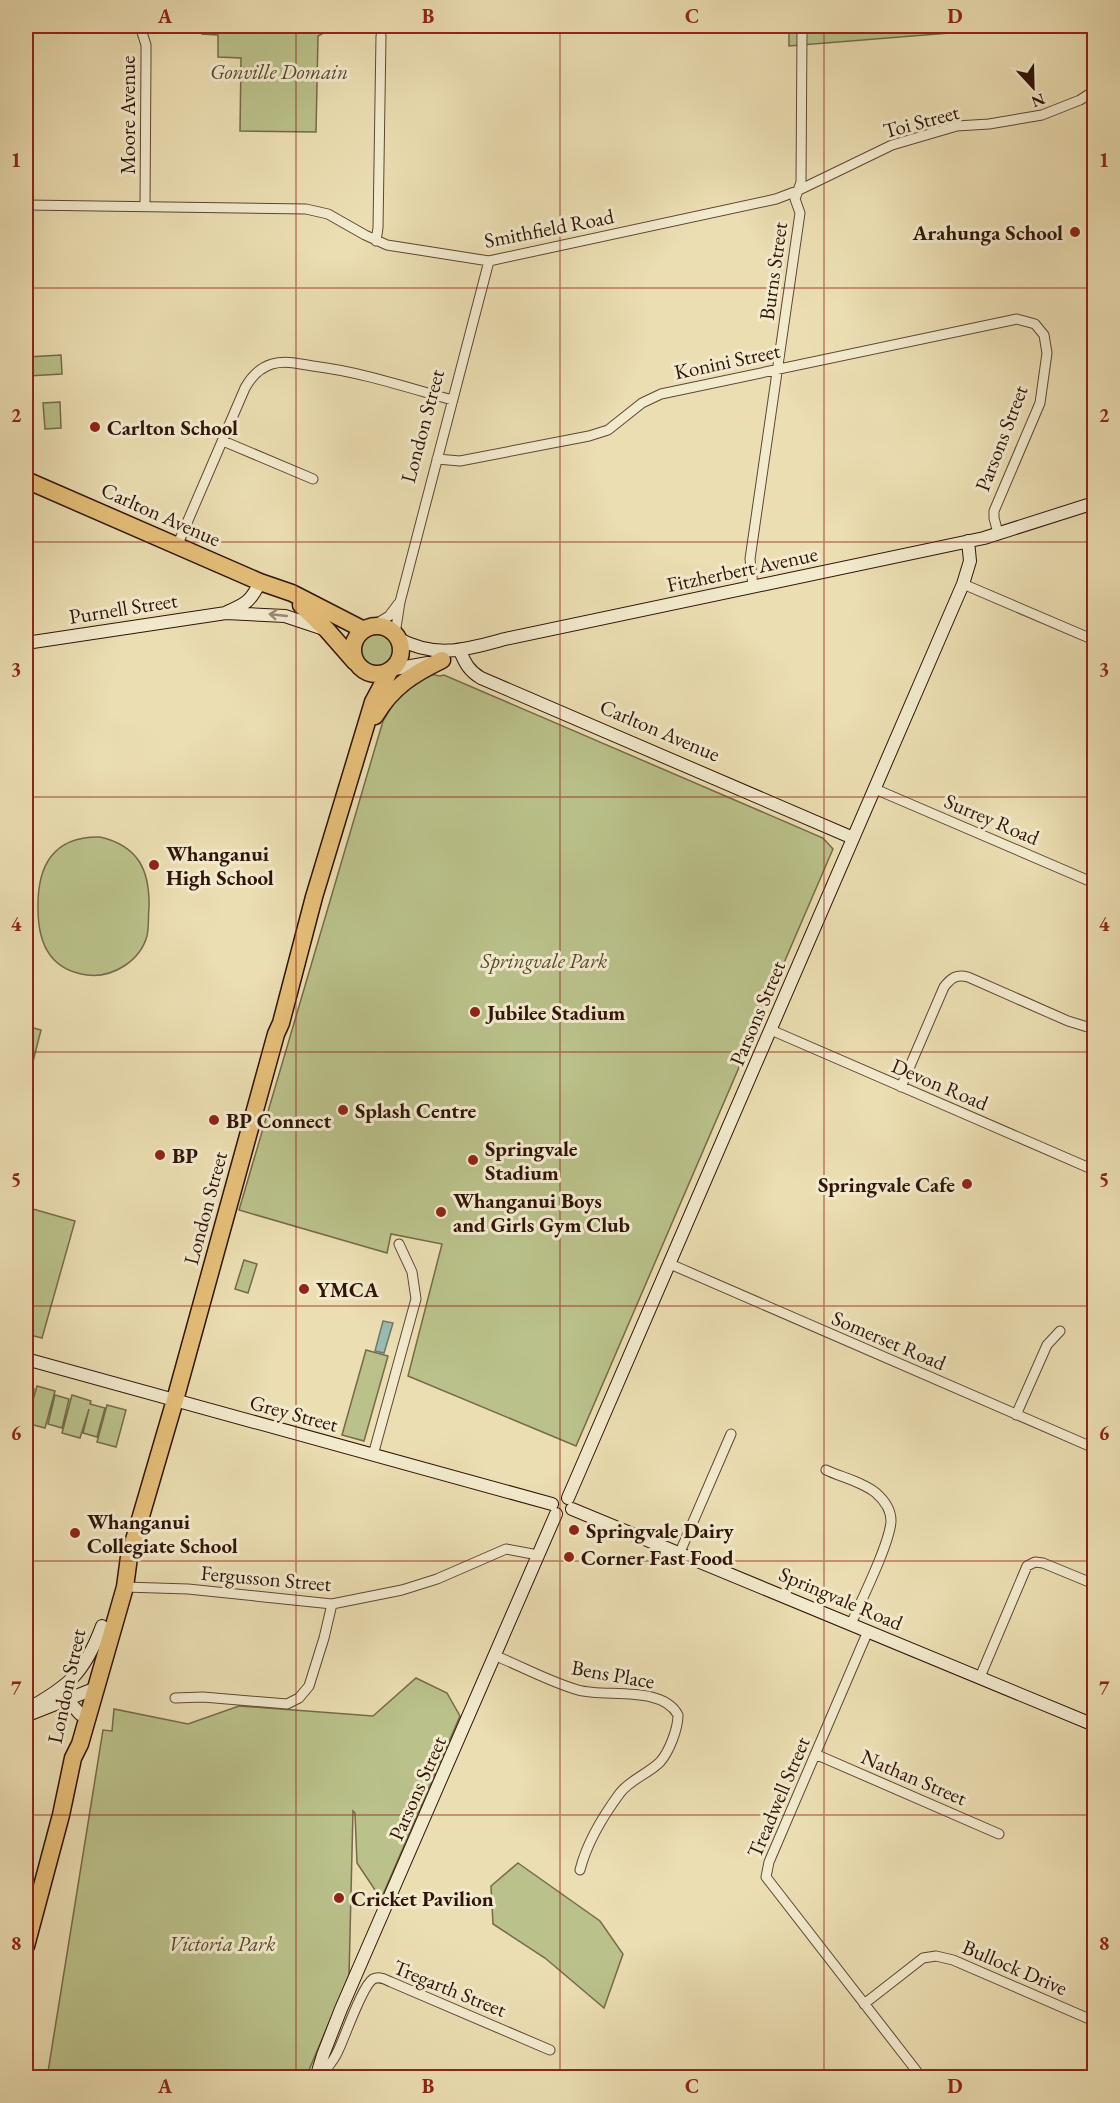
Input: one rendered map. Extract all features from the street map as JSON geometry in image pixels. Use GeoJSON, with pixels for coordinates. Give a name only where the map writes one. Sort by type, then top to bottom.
{"type":"FeatureCollection","features":[{"type":"Feature","properties":{"kind":"highway","name":"Carlton Avenue"},"geometry":{"type":"LineString","coordinates":[[26,480],[368,628]]}},
{"type":"Feature","properties":{"kind":"highway","name":"Carlton Avenue"},"geometry":{"type":"LineString","coordinates":[[278,590],[303,606],[358,665]]}},
{"type":"Feature","properties":{"kind":"highway"},"geometry":{"type":"LineString","coordinates":[[368,628],[387,628],[396,636],[400,644],[400,656],[391,671],[375,674],[358,665],[353,654],[355,641],[368,628]]}},
{"type":"Feature","properties":{"kind":"highway"},"geometry":{"type":"LineString","coordinates":[[364,734],[380,708],[404,681],[442,660]]}},
{"type":"Feature","properties":{"kind":"highway","name":"London Street"},"geometry":{"type":"LineString","coordinates":[[358,665],[365,688],[364,734]]}},
{"type":"Feature","properties":{"kind":"highway","name":"London Street"},"geometry":{"type":"LineString","coordinates":[[26,1946],[61,1815],[80,1714],[91,1690],[125,1587],[129,1557],[372,702],[391,671]]}},
{"type":"Feature","properties":{"kind":"highway","name":"London Street"},"geometry":{"type":"LineString","coordinates":[[73,1758],[80,1744],[102,1626],[115,1584],[129,1557]]}},
{"type":"Feature","properties":{"kind":"main road","name":"Fitzherbert Avenue"},"geometry":{"type":"LineString","coordinates":[[396,636],[426,650],[460,651],[504,639],[968,541],[1095,503]]}},
{"type":"Feature","properties":{"kind":"main road","name":"Parsons Street"},"geometry":{"type":"LineString","coordinates":[[570,1503],[670,1264],[963,584],[970,561],[968,541]]}},
{"type":"Feature","properties":{"kind":"main road","name":"Purnell Street"},"geometry":{"type":"LineString","coordinates":[[226,613],[246,604],[252,598],[260,582]]}},
{"type":"Feature","properties":{"kind":"main road","name":"Purnell Street"},"geometry":{"type":"LineString","coordinates":[[26,643],[226,613],[285,616],[327,630]]}},
{"type":"Feature","properties":{"kind":"main road"},"geometry":{"type":"LineString","coordinates":[[391,671],[442,660],[460,651]]}},
{"type":"Feature","properties":{"kind":"main road","name":"Carlton Avenue"},"geometry":{"type":"LineString","coordinates":[[460,651],[466,666],[481,678],[853,838]]}},
{"type":"Feature","properties":{"kind":"main road","name":"Grey Street"},"geometry":{"type":"LineString","coordinates":[[26,1359],[373,1455],[554,1509]]}},
{"type":"Feature","properties":{"kind":"main road"},"geometry":{"type":"LineString","coordinates":[[558,1497],[570,1503],[565,1516],[554,1509],[558,1497]]}},
{"type":"Feature","properties":{"kind":"main road","name":"Springvale Road"},"geometry":{"type":"LineString","coordinates":[[570,1503],[680,1552],[1095,1725]]}},
{"type":"Feature","properties":{"kind":"main road","name":"Parsons Street"},"geometry":{"type":"LineString","coordinates":[[318,2078],[323,2055],[341,2009],[496,1656],[538,1555],[554,1509]]}},
{"type":"Feature","properties":{"kind":"main road"},"geometry":{"type":"LineString","coordinates":[[26,1710],[57,1692],[76,1676],[93,1650],[102,1626]]}},
{"type":"Feature","properties":{"kind":"main road"},"geometry":{"type":"LineString","coordinates":[[26,1716],[91,1690]]}},
{"type":"Feature","properties":{"kind":"main road"},"geometry":{"type":"LineString","coordinates":[[63,1701],[72,1705],[80,1714]]}},
{"type":"Feature","properties":{"kind":"street","name":"Moore Avenue"},"geometry":{"type":"LineString","coordinates":[[140,26],[146,45],[145,206]]}},
{"type":"Feature","properties":{"kind":"street","name":"Burns Street"},"geometry":{"type":"LineString","coordinates":[[753,586],[750,559],[800,213],[795,199],[801,182],[802,33]]}},
{"type":"Feature","properties":{"kind":"street"},"geometry":{"type":"LineString","coordinates":[[376,241],[381,36]]}},
{"type":"Feature","properties":{"kind":"street","name":"Toi Street"},"geometry":{"type":"LineString","coordinates":[[797,191],[892,145],[957,126],[998,123],[1042,115],[1095,92]]}},
{"type":"Feature","properties":{"kind":"street","name":"Smithfield Road"},"geometry":{"type":"LineString","coordinates":[[26,205],[317,210],[376,241],[408,249],[489,261],[765,201],[797,191]]}},
{"type":"Feature","properties":{"kind":"street","name":"London Street"},"geometry":{"type":"LineString","coordinates":[[396,636],[400,602],[489,261]]}},
{"type":"Feature","properties":{"kind":"street","name":"Konini Street"},"geometry":{"type":"LineString","coordinates":[[437,459],[460,461],[589,436],[608,430],[642,403],[661,394],[1017,319],[1035,324]]}},
{"type":"Feature","properties":{"kind":"street","name":"Parsons Street"},"geometry":{"type":"LineString","coordinates":[[998,533],[994,511],[1040,403],[1047,353],[1044,335],[1035,324]]}},
{"type":"Feature","properties":{"kind":"street"},"geometry":{"type":"LineString","coordinates":[[177,546],[250,380],[263,368],[280,363],[350,371],[452,400]]}},
{"type":"Feature","properties":{"kind":"street"},"geometry":{"type":"LineString","coordinates":[[223,441],[313,479]]}},
{"type":"Feature","properties":{"kind":"street"},"geometry":{"type":"LineString","coordinates":[[963,584],[1095,640]]}},
{"type":"Feature","properties":{"kind":"street"},"geometry":{"type":"LineString","coordinates":[[368,628],[394,612],[400,602]]}},
{"type":"Feature","properties":{"kind":"street","name":"Surrey Road"},"geometry":{"type":"LineString","coordinates":[[875,789],[1095,883]]}},
{"type":"Feature","properties":{"kind":"street"},"geometry":{"type":"LineString","coordinates":[[901,1087],[944,987],[955,976],[968,977],[1068,1021],[1095,1029]]}},
{"type":"Feature","properties":{"kind":"street","name":"Devon Road"},"geometry":{"type":"LineString","coordinates":[[771,1030],[1095,1170]]}},
{"type":"Feature","properties":{"kind":"street"},"geometry":{"type":"LineString","coordinates":[[373,1455],[416,1299],[412,1272],[399,1245]]}},
{"type":"Feature","properties":{"kind":"street","name":"Somerset Road"},"geometry":{"type":"LineString","coordinates":[[670,1264],[1095,1448]]}},
{"type":"Feature","properties":{"kind":"street"},"geometry":{"type":"LineString","coordinates":[[1016,1415],[1047,1345],[1060,1331]]}},
{"type":"Feature","properties":{"kind":"street"},"geometry":{"type":"LineString","coordinates":[[680,1552],[731,1434]]}},
{"type":"Feature","properties":{"kind":"street"},"geometry":{"type":"LineString","coordinates":[[826,1470],[874,1491],[888,1507],[890,1514],[889,1529],[883,1548],[851,1624]]}},
{"type":"Feature","properties":{"kind":"street","name":"Fergusson Street"},"geometry":{"type":"LineString","coordinates":[[125,1587],[188,1589],[332,1604],[402,1590],[437,1579],[506,1549],[538,1555]]}},
{"type":"Feature","properties":{"kind":"street"},"geometry":{"type":"LineString","coordinates":[[980,1677],[1027,1566],[1035,1562],[1043,1563],[1095,1584]]}},
{"type":"Feature","properties":{"kind":"street"},"geometry":{"type":"LineString","coordinates":[[175,1698],[203,1697],[287,1704],[300,1698],[309,1686],[332,1604]]}},
{"type":"Feature","properties":{"kind":"street","name":"Treadwell Street"},"geometry":{"type":"LineString","coordinates":[[868,1631],[769,1862],[766,1877],[921,2078]]}},
{"type":"Feature","properties":{"kind":"street","name":"Bens Place"},"geometry":{"type":"LineString","coordinates":[[496,1656],[578,1690],[597,1694],[630,1694],[649,1697],[671,1706],[678,1715],[675,1730],[661,1760],[632,1781],[621,1793],[585,1851],[580,1870]]}},
{"type":"Feature","properties":{"kind":"street","name":"Nathan Street"},"geometry":{"type":"LineString","coordinates":[[815,1754],[999,1834]]}},
{"type":"Feature","properties":{"kind":"street","name":"Bullock Drive"},"geometry":{"type":"LineString","coordinates":[[864,2004],[918,1961],[936,1956],[953,1959],[1095,2020]]}},
{"type":"Feature","properties":{"kind":"street","name":"Tregarth Street"},"geometry":{"type":"LineString","coordinates":[[318,2078],[338,2053],[362,1995],[367,1985],[375,1978],[391,1982],[550,2050]]}},
{"type":"Feature","properties":{"kind":"green space","name":"Gonville Domain"},"geometry":{"type":"Polygon","coordinates":[[[202,26],[337,26],[318,36],[316,132],[240,131],[241,58],[218,57],[218,35],[202,34],[202,26]]]}},
{"type":"Feature","properties":{"kind":"green space"},"geometry":{"type":"Polygon","coordinates":[[[789,26],[1038,26],[789,46],[789,26]]]}},
{"type":"Feature","properties":{"kind":"green space"},"geometry":{"type":"Polygon","coordinates":[[[61,355],[62,374],[28,376],[27,357],[61,355]]]}},
{"type":"Feature","properties":{"kind":"green space"},"geometry":{"type":"Polygon","coordinates":[[[60,402],[61,428],[45,429],[43,403],[60,402]]]}},
{"type":"Feature","properties":{"kind":"green space"},"geometry":{"type":"Polygon","coordinates":[[[377,632],[390,638],[396,651],[390,664],[377,670],[364,664],[358,651],[364,638],[377,632]]]}},
{"type":"Feature","properties":{"kind":"green space","name":"Springvale Park"},"geometry":{"type":"Polygon","coordinates":[[[429,674],[444,675],[823,838],[833,849],[576,1446],[408,1376],[442,1244],[391,1234],[387,1253],[239,1210],[383,721],[398,696],[429,674]]]}},
{"type":"Feature","properties":{"kind":"green space"},"geometry":{"type":"Polygon","coordinates":[[[100,837],[124,847],[140,862],[149,895],[148,929],[143,945],[132,960],[116,971],[87,975],[63,967],[48,952],[40,933],[38,894],[45,867],[59,848],[84,838],[100,837]]]}},
{"type":"Feature","properties":{"kind":"green space"},"geometry":{"type":"Polygon","coordinates":[[[26,1026],[41,1030],[26,1089],[26,1026]]]}},
{"type":"Feature","properties":{"kind":"green space"},"geometry":{"type":"Polygon","coordinates":[[[26,1207],[75,1221],[42,1338],[26,1334],[26,1207]]]}},
{"type":"Feature","properties":{"kind":"green space"},"geometry":{"type":"Polygon","coordinates":[[[244,1260],[257,1264],[248,1293],[235,1289],[244,1260]]]}},
{"type":"Feature","properties":{"kind":"green space"},"geometry":{"type":"Polygon","coordinates":[[[366,1350],[388,1356],[364,1441],[342,1435],[366,1350]]]}},
{"type":"Feature","properties":{"kind":"green space"},"geometry":{"type":"Polygon","coordinates":[[[37,1386],[55,1391],[45,1428],[26,1423],[26,1387],[34,1389],[28,1417],[37,1386]]]}},
{"type":"Feature","properties":{"kind":"green space"},"geometry":{"type":"Polygon","coordinates":[[[55,1395],[69,1399],[62,1428],[48,1424],[55,1395]]]}},
{"type":"Feature","properties":{"kind":"green space"},"geometry":{"type":"Polygon","coordinates":[[[72,1395],[105,1408],[97,1437],[83,1433],[89,1409],[80,1438],[62,1433],[72,1395]]]}},
{"type":"Feature","properties":{"kind":"green space"},"geometry":{"type":"Polygon","coordinates":[[[107,1405],[126,1410],[116,1447],[97,1442],[107,1405]]]}},
{"type":"Feature","properties":{"kind":"green space","name":"Victoria Park"},"geometry":{"type":"Polygon","coordinates":[[[416,1678],[447,1693],[460,1716],[381,1899],[357,1863],[355,1813],[353,1811],[349,1976],[306,2077],[47,2078],[103,1730],[112,1731],[114,1709],[188,1724],[239,1706],[373,1716],[416,1678]]]}},
{"type":"Feature","properties":{"kind":"green space"},"geometry":{"type":"Polygon","coordinates":[[[518,1863],[600,1921],[623,1954],[604,2008],[545,1958],[493,1924],[491,1886],[518,1863]]]}},
{"type":"Feature","properties":{"kind":"water"},"geometry":{"type":"Polygon","coordinates":[[[383,1321],[393,1323],[384,1353],[375,1351],[383,1321]]]}},
{"type":"Feature","properties":{"kind":"place","name":"Arahunga School"},"geometry":{"type":"Point","coordinates":[1075,232]}},
{"type":"Feature","properties":{"kind":"place","name":"Carlton School"},"geometry":{"type":"Point","coordinates":[95,427]}},
{"type":"Feature","properties":{"kind":"place","name":"Whanganui High School"},"geometry":{"type":"Point","coordinates":[154,865]}},
{"type":"Feature","properties":{"kind":"place","name":"Jubilee Stadium"},"geometry":{"type":"Point","coordinates":[475,1012]}},
{"type":"Feature","properties":{"kind":"place","name":"Splash Centre"},"geometry":{"type":"Point","coordinates":[343,1110]}},
{"type":"Feature","properties":{"kind":"place","name":"BP Connect"},"geometry":{"type":"Point","coordinates":[214,1120]}},
{"type":"Feature","properties":{"kind":"place","name":"BP"},"geometry":{"type":"Point","coordinates":[160,1155]}},
{"type":"Feature","properties":{"kind":"place","name":"Springvale Stadium"},"geometry":{"type":"Point","coordinates":[473,1160]}},
{"type":"Feature","properties":{"kind":"place","name":"Springvale Cafe"},"geometry":{"type":"Point","coordinates":[967,1184]}},
{"type":"Feature","properties":{"kind":"place","name":"Whanganui Boys and Girls Gym Club"},"geometry":{"type":"Point","coordinates":[441,1212]}},
{"type":"Feature","properties":{"kind":"place","name":"YMCA"},"geometry":{"type":"Point","coordinates":[304,1289]}},
{"type":"Feature","properties":{"kind":"place","name":"Springvale Dairy"},"geometry":{"type":"Point","coordinates":[574,1530]}},
{"type":"Feature","properties":{"kind":"place","name":"Whanganui Collegiate School"},"geometry":{"type":"Point","coordinates":[75,1533]}},
{"type":"Feature","properties":{"kind":"place","name":"Corner Fast Food"},"geometry":{"type":"Point","coordinates":[569,1557]}},
{"type":"Feature","properties":{"kind":"place","name":"Cricket Pavilion"},"geometry":{"type":"Point","coordinates":[339,1898]}}]}
